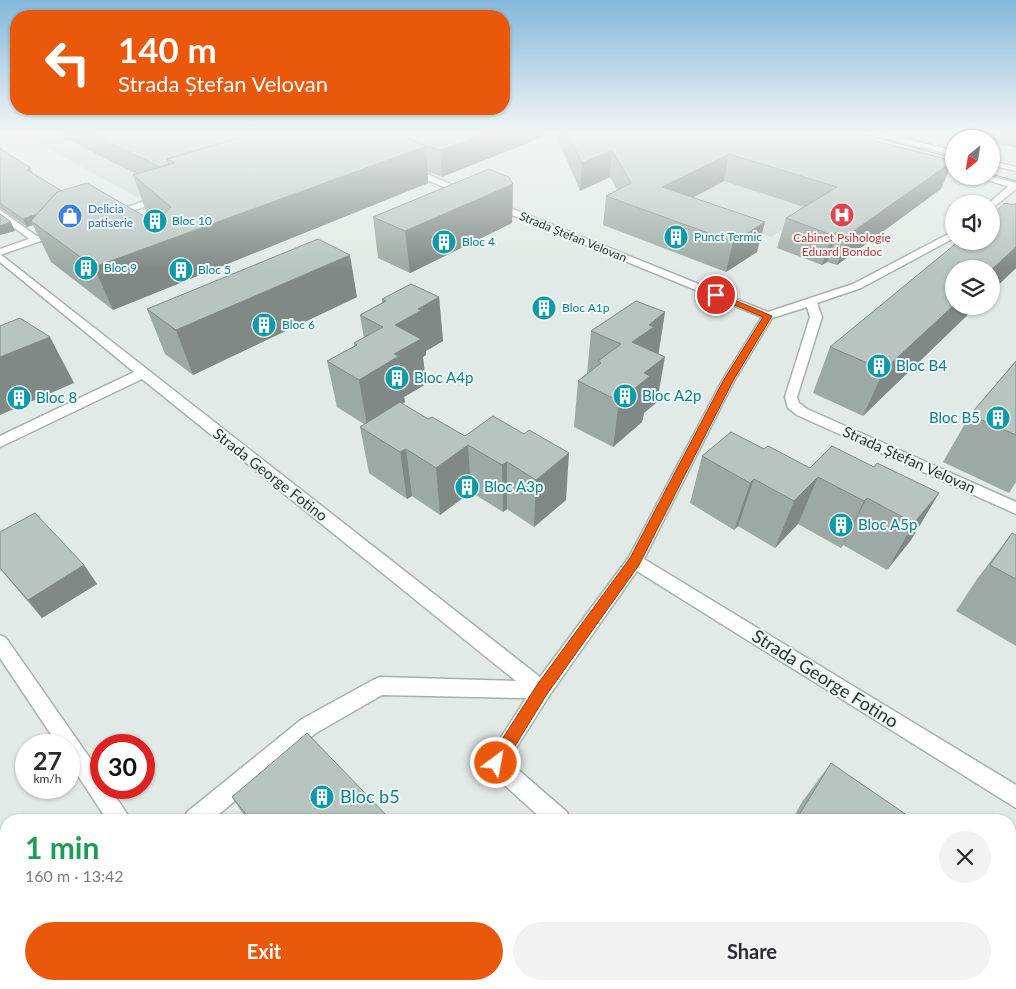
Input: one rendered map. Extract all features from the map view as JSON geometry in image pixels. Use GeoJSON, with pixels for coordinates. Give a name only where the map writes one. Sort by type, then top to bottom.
{"type":"FeatureCollection","features":[{"type":"Feature","properties":{"kind":"street","name":"Strada Ștefan Velovan"},"geometry":{"type":"LineString","coordinates":[[429,178],[768,316]]}},
{"type":"Feature","properties":{"kind":"street"},"geometry":{"type":"LineString","coordinates":[[1000,182],[1015,186]]}},
{"type":"Feature","properties":{"kind":"street"},"geometry":{"type":"LineString","coordinates":[[1000,198],[1015,186]]}},
{"type":"Feature","properties":{"kind":"street"},"geometry":{"type":"LineString","coordinates":[[101,218],[167,196]]}},
{"type":"Feature","properties":{"kind":"street"},"geometry":{"type":"LineString","coordinates":[[0,213],[35,239]]}},
{"type":"Feature","properties":{"kind":"street"},"geometry":{"type":"LineString","coordinates":[[0,252],[63,230]]}},
{"type":"Feature","properties":{"kind":"street"},"geometry":{"type":"LineString","coordinates":[[552,814],[496,763],[542,690],[635,561],[728,381],[768,316],[857,286],[945,239]]}},
{"type":"Feature","properties":{"kind":"street","name":"Strada George Fotino"},"geometry":{"type":"LineString","coordinates":[[0,257],[142,373],[542,690]]}},
{"type":"Feature","properties":{"kind":"street","name":"Strada Ștefan Velovan"},"geometry":{"type":"LineString","coordinates":[[811,302],[816,317],[791,398],[793,406],[828,424],[1016,508]]}},
{"type":"Feature","properties":{"kind":"street"},"geometry":{"type":"LineString","coordinates":[[0,442],[142,373]]}},
{"type":"Feature","properties":{"kind":"street","name":"Strada George Fotino"},"geometry":{"type":"LineString","coordinates":[[635,561],[1016,796]]}},
{"type":"Feature","properties":{"kind":"street"},"geometry":{"type":"LineString","coordinates":[[0,643],[116,814]]}},
{"type":"Feature","properties":{"kind":"street"},"geometry":{"type":"LineString","coordinates":[[202,814],[309,726],[380,686],[542,690]]}},
{"type":"Feature","properties":{"kind":"shaded area"},"geometry":{"type":"Polygon","coordinates":[[[102,178],[196,178],[137,197],[102,178]]]}},
{"type":"Feature","properties":{"kind":"shaded area"},"geometry":{"type":"Polygon","coordinates":[[[608,178],[795,178],[844,193],[771,237],[608,178]]]}},
{"type":"Feature","properties":{"kind":"building"},"geometry":{"type":"Polygon","coordinates":[[[0,178],[41,178],[62,191],[57,192],[37,214],[23,219],[0,203],[0,178]]]}},
{"type":"Feature","properties":{"kind":"building"},"geometry":{"type":"Polygon","coordinates":[[[137,178],[338,178],[94,267],[31,221],[57,192],[87,183],[156,223],[171,207],[137,178]]]}},
{"type":"Feature","properties":{"kind":"building"},"geometry":{"type":"Polygon","coordinates":[[[467,178],[510,178],[513,184],[405,231],[373,217],[467,178]]]}},
{"type":"Feature","properties":{"kind":"building"},"geometry":{"type":"Polygon","coordinates":[[[628,178],[680,178],[662,187],[765,222],[733,242],[606,196],[631,183],[628,178]]]}},
{"type":"Feature","properties":{"kind":"building"},"geometry":{"type":"Polygon","coordinates":[[[808,178],[929,178],[848,235],[837,232],[832,235],[786,218],[837,187],[808,178]]]}},
{"type":"Feature","properties":{"kind":"building"},"geometry":{"type":"Polygon","coordinates":[[[1005,203],[1013,205],[1016,203],[1016,247],[1000,262],[1000,260],[945,260],[945,313],[884,370],[830,347],[948,250],[1000,250],[1000,207],[1005,203]]]}},
{"type":"Feature","properties":{"kind":"building"},"geometry":{"type":"Polygon","coordinates":[[[0,214],[11,222],[0,226],[0,214]]]}},
{"type":"Feature","properties":{"kind":"building"},"geometry":{"type":"Polygon","coordinates":[[[318,239],[350,255],[176,330],[147,309],[318,239]]]}},
{"type":"Feature","properties":{"kind":"building"},"geometry":{"type":"Polygon","coordinates":[[[411,284],[439,297],[418,309],[422,310],[395,325],[421,339],[394,354],[399,356],[359,380],[327,361],[357,345],[354,343],[383,327],[360,315],[386,301],[382,299],[411,284]]]}},
{"type":"Feature","properties":{"kind":"building"},"geometry":{"type":"Polygon","coordinates":[[[636,301],[665,312],[649,325],[654,327],[632,342],[665,357],[644,373],[650,376],[619,401],[578,381],[601,363],[598,361],[621,344],[591,331],[636,301]]]}},
{"type":"Feature","properties":{"kind":"building"},"geometry":{"type":"Polygon","coordinates":[[[20,318],[50,337],[0,357],[0,326],[20,318]]]}},
{"type":"Feature","properties":{"kind":"building"},"geometry":{"type":"Polygon","coordinates":[[[1016,361],[1016,435],[970,415],[1016,361]]]}},
{"type":"Feature","properties":{"kind":"building"},"geometry":{"type":"Polygon","coordinates":[[[400,402],[428,419],[432,417],[465,436],[493,416],[524,434],[529,430],[569,453],[536,480],[507,462],[502,465],[468,445],[436,468],[406,449],[400,452],[360,427],[400,402]]]}},
{"type":"Feature","properties":{"kind":"building"},"geometry":{"type":"Polygon","coordinates":[[[731,432],[764,449],[768,446],[810,468],[832,446],[874,467],[877,463],[939,493],[914,523],[867,498],[864,501],[818,477],[794,501],[754,479],[750,483],[702,456],[731,432]]]}},
{"type":"Feature","properties":{"kind":"building"},"geometry":{"type":"Polygon","coordinates":[[[35,513],[84,565],[28,600],[0,568],[0,532],[35,513]]]}},
{"type":"Feature","properties":{"kind":"building"},"geometry":{"type":"Polygon","coordinates":[[[1012,533],[1016,535],[1016,579],[990,565],[1012,533]]]}},
{"type":"Feature","properties":{"kind":"building"},"geometry":{"type":"Polygon","coordinates":[[[307,733],[385,814],[246,814],[232,797],[307,733]]]}},
{"type":"Feature","properties":{"kind":"building"},"geometry":{"type":"Polygon","coordinates":[[[831,763],[905,814],[800,814],[831,763]]]}},
{"type":"Feature","properties":{"kind":"tram line"},"geometry":{"type":"LineString","coordinates":[[1006,178],[1016,181]]}},
{"type":"Feature","properties":{"kind":"place","name":"Cabinet Psihologie Eduard Bondoc"},"geometry":{"type":"Point","coordinates":[842,215]}},
{"type":"Feature","properties":{"kind":"place","name":"Delicia patiserie"},"geometry":{"type":"Point","coordinates":[70,216]}},
{"type":"Feature","properties":{"kind":"place","name":"Bloc 10"},"geometry":{"type":"Point","coordinates":[155,221]}},
{"type":"Feature","properties":{"kind":"place","name":"Punct Termic"},"geometry":{"type":"Point","coordinates":[676,237]}},
{"type":"Feature","properties":{"kind":"place","name":"Bloc 4"},"geometry":{"type":"Point","coordinates":[444,242]}},
{"type":"Feature","properties":{"kind":"place","name":"Bloc 9"},"geometry":{"type":"Point","coordinates":[86,268]}},
{"type":"Feature","properties":{"kind":"place","name":"Bloc 5"},"geometry":{"type":"Point","coordinates":[181,270]}},
{"type":"Feature","properties":{"kind":"place","name":"Bloc A1p"},"geometry":{"type":"Point","coordinates":[544,308]}},
{"type":"Feature","properties":{"kind":"place","name":"Bloc 6"},"geometry":{"type":"Point","coordinates":[264,325]}},
{"type":"Feature","properties":{"kind":"place","name":"Bloc B4"},"geometry":{"type":"Point","coordinates":[879,366]}},
{"type":"Feature","properties":{"kind":"place","name":"Bloc A4p"},"geometry":{"type":"Point","coordinates":[397,378]}},
{"type":"Feature","properties":{"kind":"place","name":"Bloc A2p"},"geometry":{"type":"Point","coordinates":[625,396]}},
{"type":"Feature","properties":{"kind":"place","name":"Bloc 8"},"geometry":{"type":"Point","coordinates":[19,398]}},
{"type":"Feature","properties":{"kind":"place","name":"Bloc B5"},"geometry":{"type":"Point","coordinates":[998,418]}},
{"type":"Feature","properties":{"kind":"place","name":"Bloc A3p"},"geometry":{"type":"Point","coordinates":[467,487]}},
{"type":"Feature","properties":{"kind":"place","name":"Bloc A5p"},"geometry":{"type":"Point","coordinates":[841,525]}},
{"type":"Feature","properties":{"kind":"place","name":"Bloc b5"},"geometry":{"type":"Point","coordinates":[322,797]}},
{"type":"Feature","properties":{"kind":"route"},"geometry":{"type":"LineString","coordinates":[[496,763],[542,690],[635,561],[728,381],[768,316],[716,295]]}}]}
